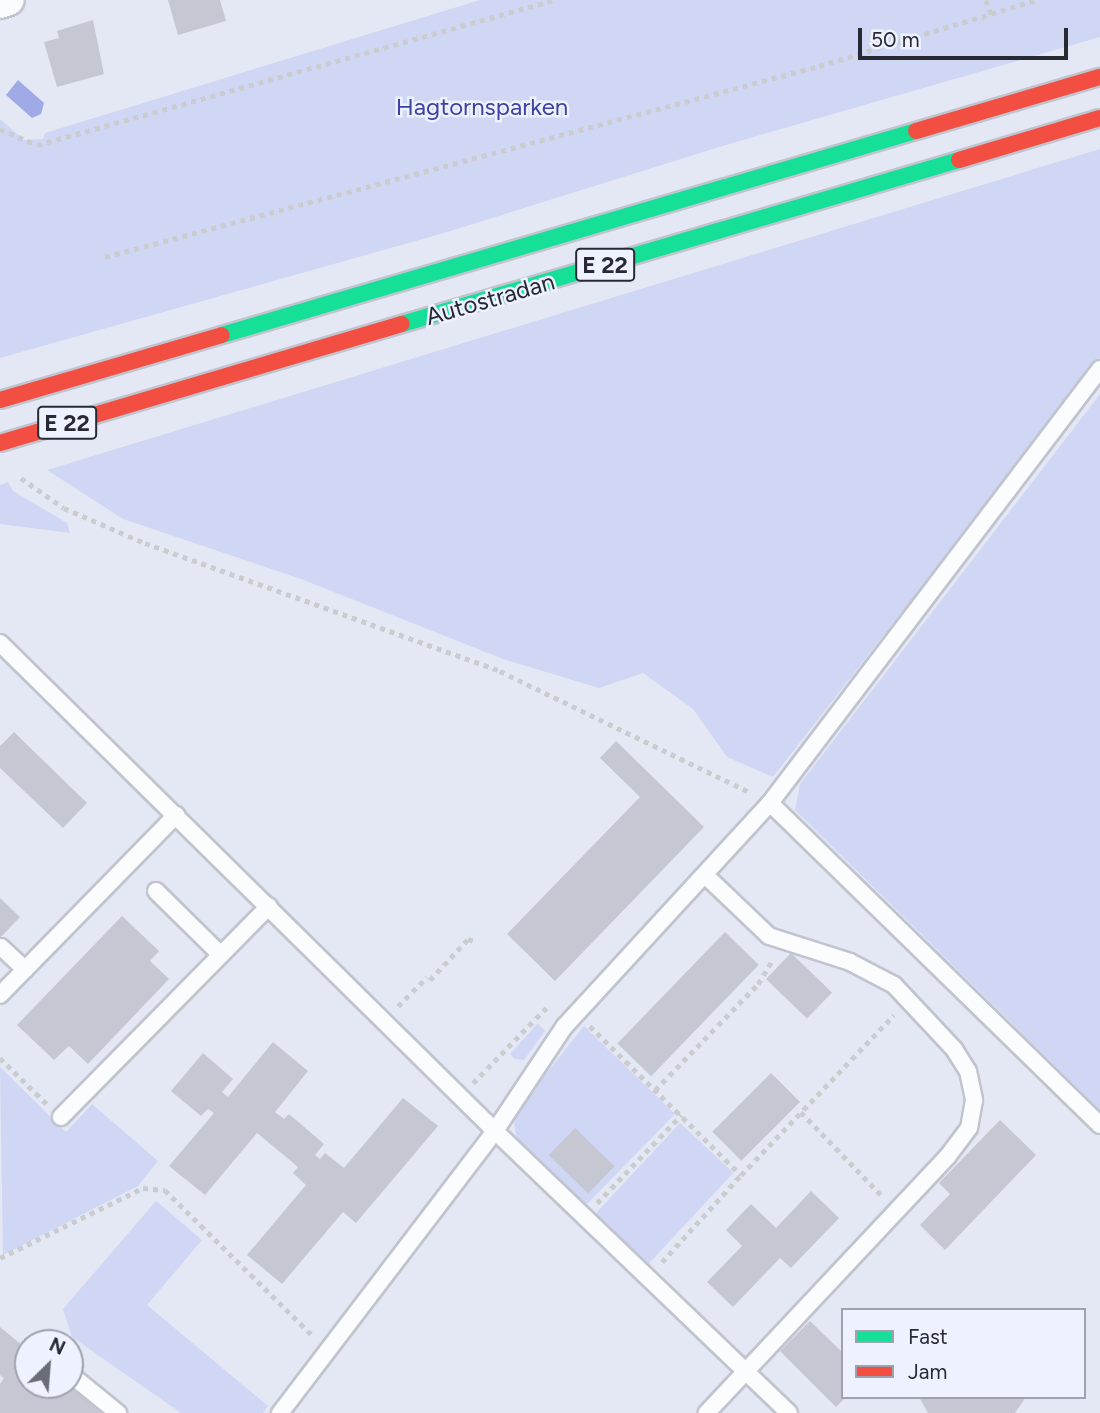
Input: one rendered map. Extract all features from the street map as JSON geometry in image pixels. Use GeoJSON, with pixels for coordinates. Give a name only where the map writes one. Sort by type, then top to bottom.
{"type":"FeatureCollection","features":[{"type":"Feature","properties":{"kind":"highway","name":"Autostradan"},"geometry":{"type":"LineString","coordinates":[[0,400],[1100,77]]}},
{"type":"Feature","properties":{"kind":"highway","name":"Autostradan"},"geometry":{"type":"LineString","coordinates":[[0,443],[1100,118]]}},
{"type":"Feature","properties":{"kind":"highway"},"geometry":{"type":"LineString","coordinates":[[0,459],[134,404]]}},
{"type":"Feature","properties":{"kind":"street"},"geometry":{"type":"LineString","coordinates":[[0,3],[9,0]]}},
{"type":"Feature","properties":{"kind":"lane"},"geometry":{"type":"LineString","coordinates":[[280,1413],[495,1131],[577,1013],[770,803],[1100,369]]}},
{"type":"Feature","properties":{"kind":"lane"},"geometry":{"type":"LineString","coordinates":[[0,643],[495,1131],[789,1413]]}},
{"type":"Feature","properties":{"kind":"lane"},"geometry":{"type":"LineString","coordinates":[[770,803],[1100,1125]]}},
{"type":"Feature","properties":{"kind":"lane"},"geometry":{"type":"LineString","coordinates":[[0,995],[176,815]]}},
{"type":"Feature","properties":{"kind":"lane"},"geometry":{"type":"LineString","coordinates":[[705,875],[754,926],[788,942],[873,972],[910,999],[954,1049],[968,1071],[974,1100],[960,1142],[898,1212],[707,1413]]}},
{"type":"Feature","properties":{"kind":"lane"},"geometry":{"type":"LineString","coordinates":[[156,891],[221,955]]}},
{"type":"Feature","properties":{"kind":"lane"},"geometry":{"type":"LineString","coordinates":[[61,1118],[269,906]]}},
{"type":"Feature","properties":{"kind":"lane"},"geometry":{"type":"LineString","coordinates":[[1,947],[25,969]]}},
{"type":"Feature","properties":{"kind":"lane"},"geometry":{"type":"LineString","coordinates":[[84,1385],[118,1413]]}},
{"type":"Feature","properties":{"kind":"path"},"geometry":{"type":"LineString","coordinates":[[0,129],[37,145],[554,0]]}},
{"type":"Feature","properties":{"kind":"path"},"geometry":{"type":"LineString","coordinates":[[986,0],[991,14]]}},
{"type":"Feature","properties":{"kind":"path"},"geometry":{"type":"LineString","coordinates":[[105,257],[819,66],[1036,0]]}},
{"type":"Feature","properties":{"kind":"path"},"geometry":{"type":"LineString","coordinates":[[21,478],[64,508],[145,543],[500,671],[770,803]]}},
{"type":"Feature","properties":{"kind":"path"},"geometry":{"type":"LineString","coordinates":[[384,1021],[468,939],[477,942]]}},
{"type":"Feature","properties":{"kind":"path"},"geometry":{"type":"LineString","coordinates":[[655,1090],[758,984],[761,974],[788,942]]}},
{"type":"Feature","properties":{"kind":"path"},"geometry":{"type":"LineString","coordinates":[[647,1279],[741,1175],[910,999]]}},
{"type":"Feature","properties":{"kind":"path"},"geometry":{"type":"LineString","coordinates":[[460,1096],[545,1008]]}},
{"type":"Feature","properties":{"kind":"path"},"geometry":{"type":"LineString","coordinates":[[577,1013],[741,1175]]}},
{"type":"Feature","properties":{"kind":"path"},"geometry":{"type":"LineString","coordinates":[[0,1058],[61,1118]]}},
{"type":"Feature","properties":{"kind":"path"},"geometry":{"type":"LineString","coordinates":[[801,1112],[898,1212]]}},
{"type":"Feature","properties":{"kind":"path"},"geometry":{"type":"LineString","coordinates":[[584,1217],[681,1115]]}},
{"type":"Feature","properties":{"kind":"path"},"geometry":{"type":"LineString","coordinates":[[0,1258],[143,1188],[165,1190],[327,1351]]}},
{"type":"Feature","properties":{"kind":"green space","name":"Hagtornsparken"},"geometry":{"type":"Polygon","coordinates":[[[480,0],[1100,0],[1100,37],[726,145],[444,233],[0,358],[0,119],[24,140],[43,139],[45,133],[480,0]]]}},
{"type":"Feature","properties":{"kind":"green space"},"geometry":{"type":"Polygon","coordinates":[[[1100,149],[1100,358],[773,777],[727,757],[693,709],[643,673],[599,688],[503,659],[301,579],[123,519],[47,470],[1100,149]]]}},
{"type":"Feature","properties":{"kind":"green space"},"geometry":{"type":"Polygon","coordinates":[[[1100,394],[1100,1110],[795,810],[800,784],[1100,394]]]}},
{"type":"Feature","properties":{"kind":"green space"},"geometry":{"type":"Polygon","coordinates":[[[8,482],[13,491],[67,523],[70,533],[0,524],[0,485],[8,482]]]}},
{"type":"Feature","properties":{"kind":"green space"},"geometry":{"type":"Polygon","coordinates":[[[538,1023],[545,1031],[524,1060],[515,1059],[510,1054],[538,1023]]]}},
{"type":"Feature","properties":{"kind":"green space"},"geometry":{"type":"Polygon","coordinates":[[[584,1026],[675,1114],[586,1205],[517,1139],[514,1123],[520,1106],[584,1026]]]}},
{"type":"Feature","properties":{"kind":"green space"},"geometry":{"type":"Polygon","coordinates":[[[0,1067],[66,1132],[92,1104],[158,1161],[138,1186],[3,1255],[0,1067]]]}},
{"type":"Feature","properties":{"kind":"green space"},"geometry":{"type":"Polygon","coordinates":[[[680,1123],[733,1173],[649,1263],[595,1214],[680,1123]]]}},
{"type":"Feature","properties":{"kind":"green space"},"geometry":{"type":"Polygon","coordinates":[[[156,1201],[202,1240],[147,1305],[268,1406],[263,1413],[181,1413],[84,1345],[84,1329],[69,1329],[63,1309],[156,1201]]]}},
{"type":"Feature","properties":{"kind":"water"},"geometry":{"type":"Polygon","coordinates":[[[18,80],[44,103],[41,114],[32,118],[6,95],[18,80]]]}},
{"type":"Feature","properties":{"kind":"building"},"geometry":{"type":"Polygon","coordinates":[[[168,0],[220,0],[226,21],[178,35],[168,0]]]}},
{"type":"Feature","properties":{"kind":"building"},"geometry":{"type":"Polygon","coordinates":[[[93,20],[104,74],[57,87],[44,42],[59,38],[57,31],[93,20]]]}},
{"type":"Feature","properties":{"kind":"building"},"geometry":{"type":"Polygon","coordinates":[[[14,732],[87,803],[63,828],[0,768],[0,746],[14,732]]]}},
{"type":"Feature","properties":{"kind":"building"},"geometry":{"type":"Polygon","coordinates":[[[616,741],[704,827],[555,981],[507,934],[640,797],[600,758],[616,741]]]}},
{"type":"Feature","properties":{"kind":"building"},"geometry":{"type":"Polygon","coordinates":[[[0,898],[20,917],[0,938],[0,898]]]}},
{"type":"Feature","properties":{"kind":"building"},"geometry":{"type":"Polygon","coordinates":[[[122,916],[159,951],[150,961],[169,979],[88,1064],[69,1046],[54,1060],[17,1025],[122,916]]]}},
{"type":"Feature","properties":{"kind":"building"},"geometry":{"type":"Polygon","coordinates":[[[725,932],[759,965],[651,1076],[617,1043],[725,932]]]}},
{"type":"Feature","properties":{"kind":"building"},"geometry":{"type":"Polygon","coordinates":[[[791,953],[832,993],[807,1018],[766,979],[791,953]]]}},
{"type":"Feature","properties":{"kind":"building"},"geometry":{"type":"Polygon","coordinates":[[[273,1042],[308,1071],[275,1112],[284,1119],[289,1114],[324,1144],[315,1155],[320,1159],[325,1153],[344,1168],[403,1098],[438,1126],[356,1223],[343,1212],[282,1284],[247,1255],[306,1185],[293,1173],[298,1167],[257,1133],[205,1195],[169,1166],[214,1113],[208,1109],[201,1116],[171,1091],[203,1053],[233,1079],[222,1092],[228,1097],[273,1042]]]}},
{"type":"Feature","properties":{"kind":"building"},"geometry":{"type":"Polygon","coordinates":[[[771,1073],[800,1102],[741,1161],[712,1132],[771,1073]]]}},
{"type":"Feature","properties":{"kind":"building"},"geometry":{"type":"Polygon","coordinates":[[[1000,1120],[1036,1155],[945,1250],[920,1225],[950,1194],[939,1183],[1000,1120]]]}},
{"type":"Feature","properties":{"kind":"building"},"geometry":{"type":"Polygon","coordinates":[[[575,1128],[615,1166],[588,1194],[549,1155],[575,1128]]]}},
{"type":"Feature","properties":{"kind":"building"},"geometry":{"type":"Polygon","coordinates":[[[811,1191],[839,1218],[791,1268],[780,1258],[733,1307],[707,1282],[742,1246],[726,1230],[751,1204],[776,1228],[811,1191]]]}},
{"type":"Feature","properties":{"kind":"building"},"geometry":{"type":"Polygon","coordinates":[[[810,1321],[841,1351],[841,1399],[844,1399],[836,1407],[780,1351],[810,1321]]]}},
{"type":"Feature","properties":{"kind":"building"},"geometry":{"type":"Polygon","coordinates":[[[0,1327],[14,1338],[14,1399],[84,1399],[84,1394],[108,1413],[0,1413],[0,1384],[4,1378],[0,1375],[0,1327]]]}},
{"type":"Feature","properties":{"kind":"building"},"geometry":{"type":"Polygon","coordinates":[[[920,1399],[1025,1399],[1015,1413],[928,1413],[920,1399]]]}},
{"type":"Feature","properties":{"kind":"traffic: fast"},"geometry":{"type":"LineString","coordinates":[[222,335],[916,131]]}},
{"type":"Feature","properties":{"kind":"traffic: fast"},"geometry":{"type":"LineString","coordinates":[[402,324],[959,160]]}},
{"type":"Feature","properties":{"kind":"traffic: jam"},"geometry":{"type":"LineString","coordinates":[[916,131],[1100,77]]}},
{"type":"Feature","properties":{"kind":"traffic: jam"},"geometry":{"type":"LineString","coordinates":[[959,160],[1100,118]]}},
{"type":"Feature","properties":{"kind":"traffic: jam"},"geometry":{"type":"LineString","coordinates":[[0,443],[402,324]]}},
{"type":"Feature","properties":{"kind":"traffic: jam"},"geometry":{"type":"LineString","coordinates":[[0,400],[222,335]]}}]}
